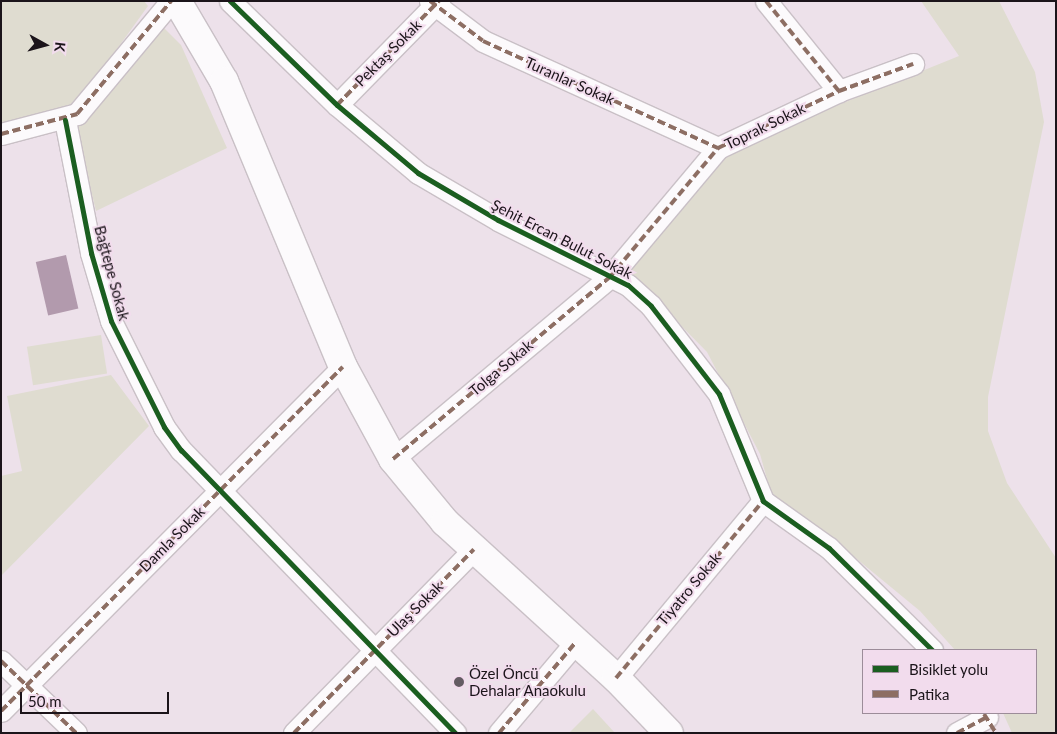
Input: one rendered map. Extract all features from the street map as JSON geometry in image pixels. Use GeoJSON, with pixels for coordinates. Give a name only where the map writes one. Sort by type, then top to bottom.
{"type":"FeatureCollection","features":[{"type":"Feature","properties":{"kind":"main road"},"geometry":{"type":"LineString","coordinates":[[177,1],[224,82],[343,367],[393,459],[428,504],[474,549],[616,678],[669,733]]}},
{"type":"Feature","properties":{"kind":"street"},"geometry":{"type":"LineString","coordinates":[[1,134],[64,120],[88,104],[171,1]]}},
{"type":"Feature","properties":{"kind":"street","name":"Şehit Ercan Bulut Sokak"},"geometry":{"type":"LineString","coordinates":[[230,1],[337,105],[442,190],[609,278],[628,285],[652,306],[704,373],[735,427],[763,501]]}},
{"type":"Feature","properties":{"kind":"street"},"geometry":{"type":"LineString","coordinates":[[766,1],[839,91]]}},
{"type":"Feature","properties":{"kind":"street","name":"Pektaş Sokak"},"geometry":{"type":"LineString","coordinates":[[337,105],[435,3]]}},
{"type":"Feature","properties":{"kind":"street","name":"Turanlar Sokak"},"geometry":{"type":"LineString","coordinates":[[435,3],[483,41],[718,148]]}},
{"type":"Feature","properties":{"kind":"street","name":"Toprak Sokak"},"geometry":{"type":"LineString","coordinates":[[609,278],[718,148],[839,91],[913,64]]}},
{"type":"Feature","properties":{"kind":"street","name":"Bağtepe Sokak"},"geometry":{"type":"LineString","coordinates":[[64,120],[91,253],[120,345],[164,427],[220,490],[455,733]]}},
{"type":"Feature","properties":{"kind":"street","name":"Tolga Sokak"},"geometry":{"type":"LineString","coordinates":[[393,459],[609,278]]}},
{"type":"Feature","properties":{"kind":"street","name":"Damla Sokak"},"geometry":{"type":"LineString","coordinates":[[1,711],[343,367]]}},
{"type":"Feature","properties":{"kind":"street"},"geometry":{"type":"LineString","coordinates":[[763,501],[828,548],[931,649]]}},
{"type":"Feature","properties":{"kind":"street","name":"Tiyatro Sokak"},"geometry":{"type":"LineString","coordinates":[[616,678],[763,501]]}},
{"type":"Feature","properties":{"kind":"street","name":"Ulaş Sokak"},"geometry":{"type":"LineString","coordinates":[[294,733],[474,549]]}},
{"type":"Feature","properties":{"kind":"street"},"geometry":{"type":"LineString","coordinates":[[499,733],[576,642]]}},
{"type":"Feature","properties":{"kind":"street"},"geometry":{"type":"LineString","coordinates":[[1,661],[76,733]]}},
{"type":"Feature","properties":{"kind":"street"},"geometry":{"type":"LineString","coordinates":[[957,733],[989,721]]}},
{"type":"Feature","properties":{"kind":"shaded area"},"geometry":{"type":"Polygon","coordinates":[[[1,1],[144,1],[148,6],[86,92],[67,107],[1,124],[1,1]]]}},
{"type":"Feature","properties":{"kind":"shaded area"},"geometry":{"type":"Polygon","coordinates":[[[921,1],[999,1],[1035,72],[1044,122],[988,397],[988,431],[1007,483],[1056,558],[1056,733],[1012,733],[1003,714],[1037,714],[1037,649],[954,649],[920,611],[824,532],[772,497],[760,454],[707,352],[629,273],[709,167],[744,143],[959,56],[921,1]]]}},
{"type":"Feature","properties":{"kind":"shaded area"},"geometry":{"type":"Polygon","coordinates":[[[161,25],[181,45],[227,148],[96,211],[75,126],[161,25]]]}},
{"type":"Feature","properties":{"kind":"shaded area"},"geometry":{"type":"Polygon","coordinates":[[[66,255],[78,309],[48,316],[36,262],[66,255]]]}},
{"type":"Feature","properties":{"kind":"shaded area"},"geometry":{"type":"Polygon","coordinates":[[[101,335],[107,374],[33,385],[27,347],[101,335]]]}},
{"type":"Feature","properties":{"kind":"shaded area"},"geometry":{"type":"Polygon","coordinates":[[[111,375],[149,426],[1,576],[1,476],[22,471],[7,396],[111,375]]]}},
{"type":"Feature","properties":{"kind":"shaded area"},"geometry":{"type":"Polygon","coordinates":[[[593,709],[615,733],[569,733],[593,709]]]}},
{"type":"Feature","properties":{"kind":"marked path"},"geometry":{"type":"LineString","coordinates":[[1,134],[77,114],[171,1]]}},
{"type":"Feature","properties":{"kind":"marked path"},"geometry":{"type":"LineString","coordinates":[[430,1],[483,41],[718,148]]}},
{"type":"Feature","properties":{"kind":"marked path"},"geometry":{"type":"LineString","coordinates":[[337,105],[439,1]]}},
{"type":"Feature","properties":{"kind":"marked path"},"geometry":{"type":"LineString","coordinates":[[766,1],[839,91]]}},
{"type":"Feature","properties":{"kind":"marked path"},"geometry":{"type":"LineString","coordinates":[[393,459],[609,278],[718,148],[839,91],[913,64]]}},
{"type":"Feature","properties":{"kind":"marked path"},"geometry":{"type":"LineString","coordinates":[[1,711],[343,367]]}},
{"type":"Feature","properties":{"kind":"marked path"},"geometry":{"type":"LineString","coordinates":[[616,678],[763,501]]}},
{"type":"Feature","properties":{"kind":"marked path"},"geometry":{"type":"LineString","coordinates":[[294,733],[474,549]]}},
{"type":"Feature","properties":{"kind":"marked path"},"geometry":{"type":"LineString","coordinates":[[499,733],[576,642]]}},
{"type":"Feature","properties":{"kind":"marked path"},"geometry":{"type":"LineString","coordinates":[[1,661],[76,733]]}},
{"type":"Feature","properties":{"kind":"marked path"},"geometry":{"type":"LineString","coordinates":[[984,714],[996,733]]}},
{"type":"Feature","properties":{"kind":"marked path"},"geometry":{"type":"LineString","coordinates":[[957,733],[987,717]]}},
{"type":"Feature","properties":{"kind":"cycle path"},"geometry":{"type":"LineString","coordinates":[[230,1],[337,105],[418,173],[498,220],[628,285],[651,306],[719,394],[763,501],[829,548],[931,649]]}},
{"type":"Feature","properties":{"kind":"cycle path"},"geometry":{"type":"LineString","coordinates":[[65,120],[91,253],[111,321],[164,427],[181,450],[455,733]]}},
{"type":"Feature","properties":{"kind":"place","name":"Özel Öncü Dehalar Anaokulu"},"geometry":{"type":"Point","coordinates":[459,682]}}]}
